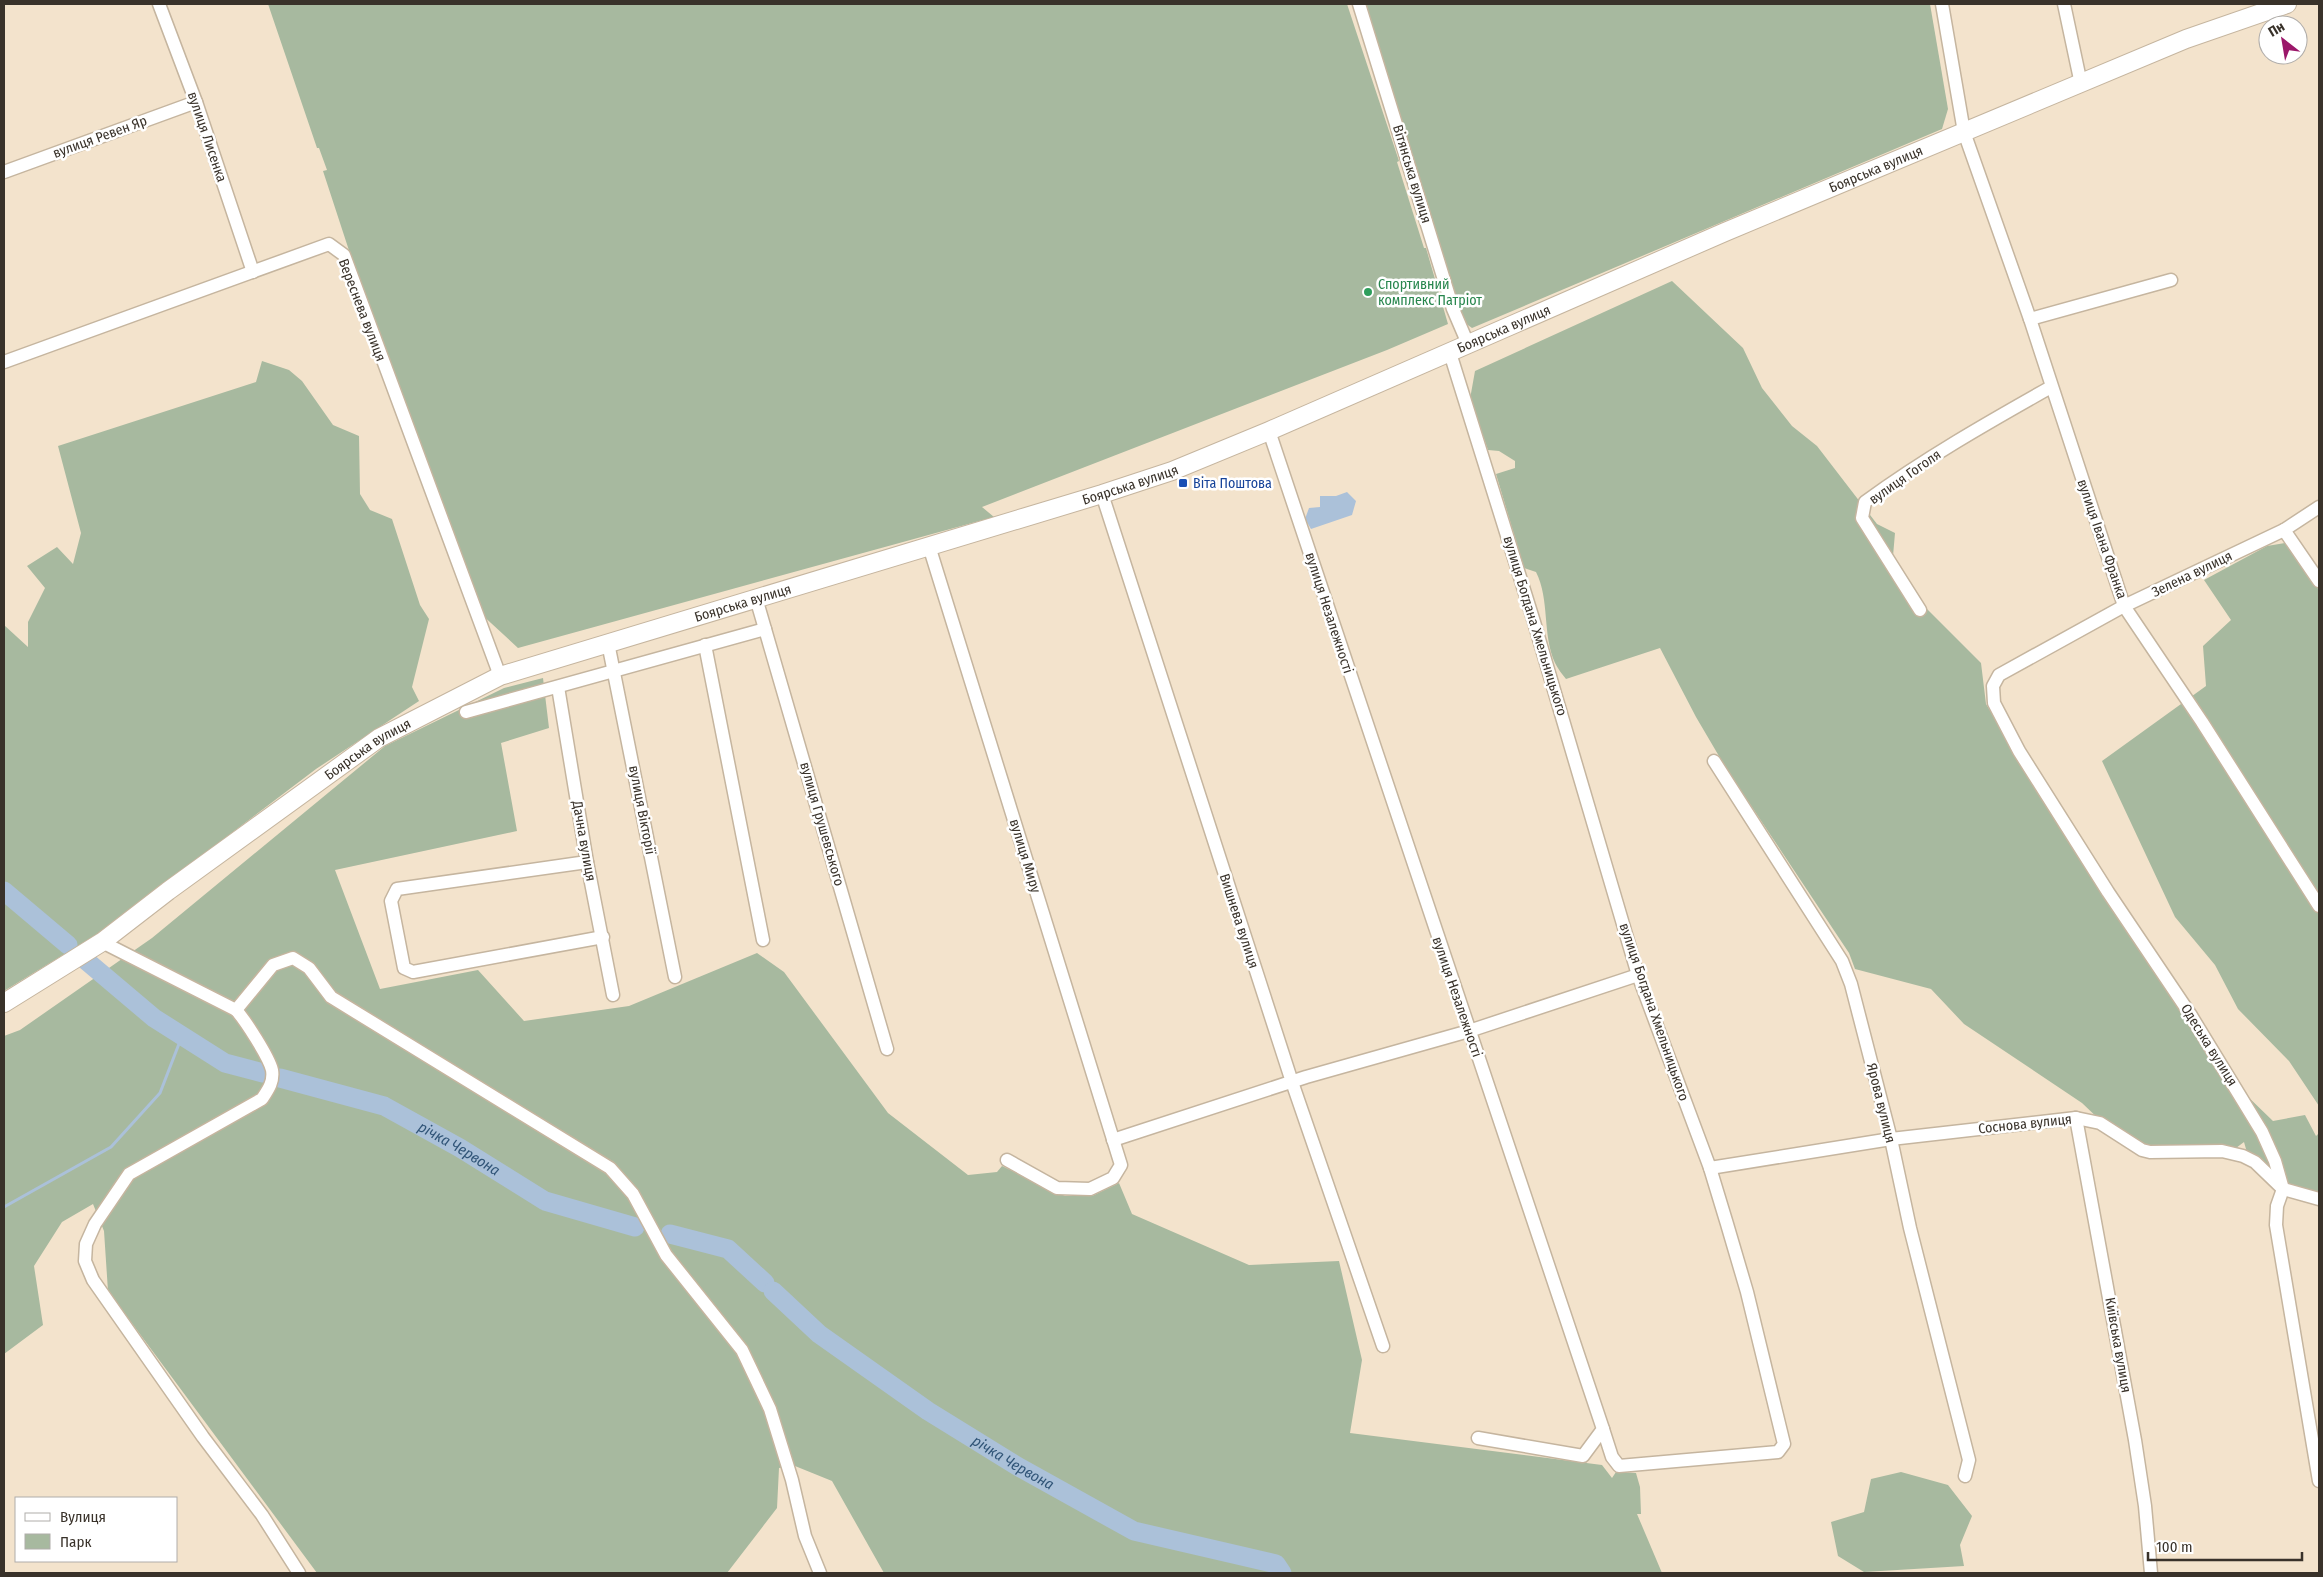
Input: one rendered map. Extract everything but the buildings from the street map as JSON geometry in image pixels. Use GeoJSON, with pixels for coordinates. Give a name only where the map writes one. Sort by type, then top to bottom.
{"type":"FeatureCollection","features":[{"type":"Feature","properties":{"kind":"street","name":"вулиця Лисенка"},"geometry":{"type":"LineString","coordinates":[[159,4],[196,102],[253,272]]}},
{"type":"Feature","properties":{"kind":"street","name":"Вітянська вулиця"},"geometry":{"type":"LineString","coordinates":[[1360,4],[1453,309],[1468,344]]}},
{"type":"Feature","properties":{"kind":"street","name":"вулиця Івана Франка"},"geometry":{"type":"LineString","coordinates":[[1942,4],[1964,132],[2030,319],[2124,606],[2202,722],[2319,906]]}},
{"type":"Feature","properties":{"kind":"street"},"geometry":{"type":"LineString","coordinates":[[2064,4],[2081,84]]}},
{"type":"Feature","properties":{"kind":"street","name":"Боярська вулиця"},"geometry":{"type":"LineString","coordinates":[[4,1002],[102,942],[176,885],[379,738],[500,676],[1102,494],[1172,471],[1269,432],[1725,232],[2186,39],[2287,4]]}},
{"type":"Feature","properties":{"kind":"street","name":"вулиця Ревен Яр"},"geometry":{"type":"LineString","coordinates":[[4,172],[196,102]]}},
{"type":"Feature","properties":{"kind":"street","name":"Вереснева вулиця"},"geometry":{"type":"LineString","coordinates":[[4,362],[329,244],[344,255],[500,676]]}},
{"type":"Feature","properties":{"kind":"street"},"geometry":{"type":"LineString","coordinates":[[2030,319],[2171,280]]}},
{"type":"Feature","properties":{"kind":"street","name":"вулиця Богдана Хмельницького"},"geometry":{"type":"LineString","coordinates":[[1450,353],[1540,640],[1638,975],[1710,1168],[1747,1292],[1784,1444],[1778,1452],[1619,1466],[1612,1457],[1603,1429]]}},
{"type":"Feature","properties":{"kind":"street","name":"вулиця Гоголя"},"geometry":{"type":"LineString","coordinates":[[1920,610],[1862,518],[1865,502],[1901,476],[1980,427],[2051,387]]}},
{"type":"Feature","properties":{"kind":"street","name":"вулиця Незалежності"},"geometry":{"type":"LineString","coordinates":[[1269,432],[1603,1429]]}},
{"type":"Feature","properties":{"kind":"street","name":"Вишнева вулиця"},"geometry":{"type":"LineString","coordinates":[[1102,494],[1292,1082],[1382,1346]]}},
{"type":"Feature","properties":{"kind":"street","name":"Зелена вулиця"},"geometry":{"type":"LineString","coordinates":[[2022,662],[2124,606],[2284,530],[2319,507]]}},
{"type":"Feature","properties":{"kind":"street"},"geometry":{"type":"LineString","coordinates":[[2284,530],[2319,581]]}},
{"type":"Feature","properties":{"kind":"street","name":"вулиця Миру"},"geometry":{"type":"LineString","coordinates":[[929,546],[1121,1165],[1113,1178],[1090,1189],[1057,1188],[1007,1160]]}},
{"type":"Feature","properties":{"kind":"street","name":"вулиця Грушевського"},"geometry":{"type":"LineString","coordinates":[[756,598],[887,1050]]}},
{"type":"Feature","properties":{"kind":"street"},"geometry":{"type":"LineString","coordinates":[[466,712],[765,629]]}},
{"type":"Feature","properties":{"kind":"street","name":"вулиця Вікторії"},"geometry":{"type":"LineString","coordinates":[[608,643],[675,978]]}},
{"type":"Feature","properties":{"kind":"street"},"geometry":{"type":"LineString","coordinates":[[705,645],[763,940]]}},
{"type":"Feature","properties":{"kind":"street","name":"Одеська вулиця"},"geometry":{"type":"LineString","coordinates":[[2022,662],[1999,675],[1993,686],[1994,703],[2019,751],[2050,802],[2190,1014],[2262,1132],[2275,1161],[2283,1189]]}},
{"type":"Feature","properties":{"kind":"street","name":"Дачна вулиця"},"geometry":{"type":"LineString","coordinates":[[558,687],[587,862],[613,995]]}},
{"type":"Feature","properties":{"kind":"street","name":"Ярова вулиця"},"geometry":{"type":"LineString","coordinates":[[1714,761],[1842,962],[1851,984],[1891,1139],[1910,1228],[1969,1460],[1965,1476]]}},
{"type":"Feature","properties":{"kind":"street"},"geometry":{"type":"LineString","coordinates":[[587,862],[397,889],[391,901],[404,968],[413,972],[603,937]]}},
{"type":"Feature","properties":{"kind":"street"},"geometry":{"type":"LineString","coordinates":[[102,942],[236,1010],[247,1023],[272,1070],[271,1085],[262,1100],[129,1174],[94,1224],[86,1244],[85,1261],[93,1280],[192,1421],[262,1514],[299,1573]]}},
{"type":"Feature","properties":{"kind":"street"},"geometry":{"type":"LineString","coordinates":[[236,1010],[274,964],[293,958],[309,968],[331,997],[610,1168],[633,1194],[666,1255],[742,1350],[770,1409],[792,1480],[806,1536],[820,1573]]}},
{"type":"Feature","properties":{"kind":"street"},"geometry":{"type":"LineString","coordinates":[[1113,1140],[1292,1082],[1469,1031],[1638,975]]}},
{"type":"Feature","properties":{"kind":"street","name":"Соснова вулиця"},"geometry":{"type":"LineString","coordinates":[[1710,1168],[1891,1139],[2076,1118],[2100,1123],[2142,1150],[2150,1152],[2222,1151],[2243,1156],[2255,1162],[2283,1189],[2319,1199]]}},
{"type":"Feature","properties":{"kind":"street","name":"Київська вулиця"},"geometry":{"type":"LineString","coordinates":[[2076,1118],[2136,1440],[2145,1506],[2150,1573]]}},
{"type":"Feature","properties":{"kind":"street"},"geometry":{"type":"LineString","coordinates":[[2283,1189],[2277,1206],[2276,1225],[2319,1481]]}},
{"type":"Feature","properties":{"kind":"street"},"geometry":{"type":"LineString","coordinates":[[1478,1438],[1583,1456],[1603,1429]]}},
{"type":"Feature","properties":{"kind":"green space"},"geometry":{"type":"Polygon","coordinates":[[[268,4],[1347,4],[1399,161],[1397,162],[1424,248],[1426,248],[1448,324],[1387,350],[982,507],[994,517],[518,648],[479,612],[433,507],[323,171],[327,170],[319,148],[317,148],[268,4]]]}},
{"type":"Feature","properties":{"kind":"green space"},"geometry":{"type":"Polygon","coordinates":[[[1357,4],[1930,4],[1948,109],[1942,129],[1472,328],[1451,313],[1357,4]]]}},
{"type":"Feature","properties":{"kind":"green space"},"geometry":{"type":"Polygon","coordinates":[[[1672,281],[1743,348],[1762,388],[1792,426],[1817,446],[1877,524],[1895,533],[1893,556],[1908,590],[1981,663],[1986,704],[2213,1063],[2273,1121],[2305,1115],[2316,1136],[2319,1133],[2319,1205],[2291,1191],[2248,1156],[2244,1142],[2228,1154],[2125,1144],[2082,1103],[1964,1024],[1931,989],[1855,969],[1849,953],[1726,768],[1696,717],[1660,648],[1566,679],[1560,671],[1551,652],[1540,583],[1536,572],[1524,568],[1496,474],[1515,468],[1515,461],[1499,451],[1488,450],[1470,399],[1475,371],[1672,281]]]}},
{"type":"Feature","properties":{"kind":"green space"},"geometry":{"type":"Polygon","coordinates":[[[262,361],[289,370],[302,381],[333,425],[359,436],[360,494],[370,510],[392,519],[420,605],[429,619],[412,687],[419,701],[316,769],[104,930],[4,991],[4,625],[28,647],[28,622],[45,588],[27,566],[57,547],[73,564],[81,533],[58,446],[256,382],[262,361]]]}},
{"type":"Feature","properties":{"kind":"green space"},"geometry":{"type":"Polygon","coordinates":[[[2285,543],[2319,590],[2319,1106],[2289,1061],[2238,1009],[2215,965],[2175,917],[2102,761],[2206,686],[2203,646],[2231,620],[2204,580],[2267,546],[2285,543]]]}},
{"type":"Feature","properties":{"kind":"green space"},"geometry":{"type":"Polygon","coordinates":[[[543,678],[549,728],[501,743],[517,831],[335,870],[380,989],[478,970],[524,1021],[629,1006],[757,953],[784,972],[888,1113],[968,1175],[997,1172],[1002,1166],[1065,1196],[1092,1196],[1119,1183],[1132,1214],[1249,1265],[1339,1261],[1362,1360],[1350,1433],[1602,1465],[1612,1478],[1616,1472],[1636,1473],[1640,1487],[1641,1514],[1637,1514],[1662,1573],[884,1573],[832,1481],[795,1466],[779,1468],[777,1508],[727,1573],[317,1573],[108,1291],[104,1231],[93,1204],[62,1222],[34,1266],[43,1325],[4,1354],[4,1036],[20,1030],[152,938],[385,746],[504,688],[543,678]]]}},
{"type":"Feature","properties":{"kind":"green space"},"geometry":{"type":"Polygon","coordinates":[[[1901,1472],[1948,1485],[1972,1516],[1960,1545],[1964,1566],[1864,1572],[1838,1556],[1831,1522],[1864,1512],[1871,1479],[1901,1472]]]}},
{"type":"Feature","properties":{"kind":"water"},"geometry":{"type":"Polygon","coordinates":[[[1347,492],[1356,501],[1352,515],[1311,529],[1305,519],[1309,508],[1320,507],[1320,496],[1336,496],[1347,492]]]}},
{"type":"Feature","properties":{"kind":"waterway","name":"річка Червона"},"geometry":{"type":"LineString","coordinates":[[4,891],[68,945]]}},
{"type":"Feature","properties":{"kind":"waterway"},"geometry":{"type":"LineString","coordinates":[[83,958],[154,1018],[225,1063],[263,1073]]}},
{"type":"Feature","properties":{"kind":"waterway"},"geometry":{"type":"LineString","coordinates":[[4,1207],[111,1147],[160,1093],[182,1036]]}},
{"type":"Feature","properties":{"kind":"waterway","name":"річка Червона"},"geometry":{"type":"LineString","coordinates":[[280,1078],[384,1106],[460,1148],[545,1201],[635,1227]]}},
{"type":"Feature","properties":{"kind":"waterway"},"geometry":{"type":"LineString","coordinates":[[670,1234],[728,1249],[765,1283]]}},
{"type":"Feature","properties":{"kind":"waterway","name":"річка Червона"},"geometry":{"type":"LineString","coordinates":[[773,1291],[819,1334],[928,1411],[1017,1466],[1134,1531],[1276,1564],[1282,1573]]}},
{"type":"Feature","properties":{"kind":"place","name":"Спортивний комплекс Патріот"},"geometry":{"type":"Point","coordinates":[1368,292]}},
{"type":"Feature","properties":{"kind":"place","name":"Віта Поштова"},"geometry":{"type":"Point","coordinates":[1183,483]}}]}
